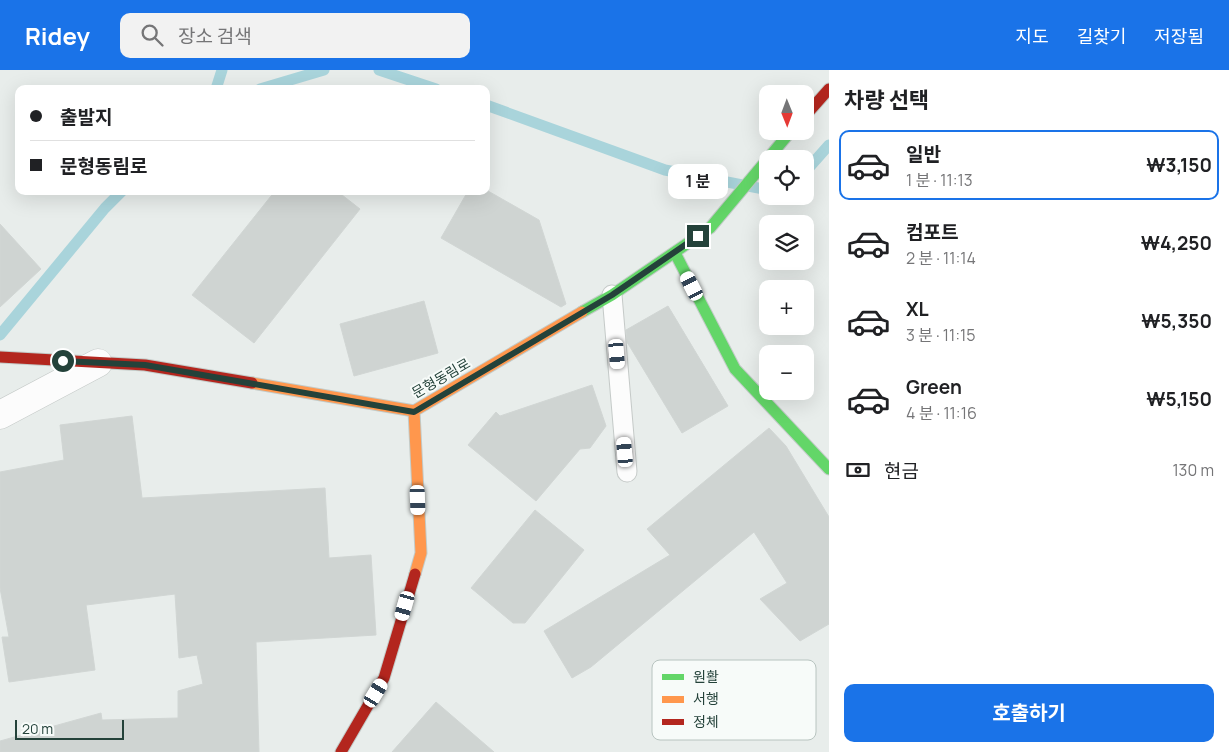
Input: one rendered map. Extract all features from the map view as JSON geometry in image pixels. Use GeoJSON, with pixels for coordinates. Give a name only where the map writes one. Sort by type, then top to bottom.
{"type":"FeatureCollection","features":[{"type":"Feature","properties":{"kind":"street"},"geometry":{"type":"LineString","coordinates":[[814,106],[829,89]]}},
{"type":"Feature","properties":{"kind":"street","name":"문형동림로"},"geometry":{"type":"LineString","coordinates":[[341,752],[384,678],[421,553],[414,412],[612,295],[710,228],[783,140]]}},
{"type":"Feature","properties":{"kind":"street"},"geometry":{"type":"LineString","coordinates":[[675,253],[735,369],[829,469]]}},
{"type":"Feature","properties":{"kind":"street"},"geometry":{"type":"LineString","coordinates":[[5,358],[145,365],[414,412]]}},
{"type":"Feature","properties":{"kind":"street"},"geometry":{"type":"LineString","coordinates":[[0,415],[98,363]]}},
{"type":"Feature","properties":{"kind":"lane"},"geometry":{"type":"LineString","coordinates":[[612,295],[627,472]]}},
{"type":"Feature","properties":{"kind":"building"},"geometry":{"type":"Polygon","coordinates":[[[490,192],[539,220],[566,304],[561,307],[441,238],[466,195],[490,195],[490,192]]]}},
{"type":"Feature","properties":{"kind":"building"},"geometry":{"type":"Polygon","coordinates":[[[272,195],[342,195],[360,209],[254,343],[192,295],[272,195]]]}},
{"type":"Feature","properties":{"kind":"building"},"geometry":{"type":"Polygon","coordinates":[[[0,224],[41,269],[0,307],[0,224]]]}},
{"type":"Feature","properties":{"kind":"building"},"geometry":{"type":"Polygon","coordinates":[[[424,301],[438,353],[354,376],[340,324],[424,301]]]}},
{"type":"Feature","properties":{"kind":"building"},"geometry":{"type":"Polygon","coordinates":[[[668,306],[728,406],[682,433],[627,342],[626,330],[668,306]]]}},
{"type":"Feature","properties":{"kind":"building"},"geometry":{"type":"Polygon","coordinates":[[[592,385],[606,426],[590,448],[580,449],[536,501],[468,445],[496,412],[500,416],[592,385]]]}},
{"type":"Feature","properties":{"kind":"building"},"geometry":{"type":"Polygon","coordinates":[[[132,416],[142,498],[325,488],[329,558],[371,555],[376,635],[256,642],[259,752],[0,752],[0,741],[101,713],[102,720],[178,718],[178,691],[203,684],[197,655],[179,658],[175,594],[86,605],[95,670],[9,682],[2,637],[9,637],[0,588],[0,472],[64,460],[60,425],[132,416]]]}},
{"type":"Feature","properties":{"kind":"building"},"geometry":{"type":"Polygon","coordinates":[[[769,428],[786,446],[829,517],[829,624],[800,641],[760,599],[787,583],[754,532],[591,667],[572,678],[544,631],[670,555],[647,529],[769,428]]]}},
{"type":"Feature","properties":{"kind":"building"},"geometry":{"type":"Polygon","coordinates":[[[535,510],[584,550],[525,623],[513,623],[471,588],[535,510]]]}},
{"type":"Feature","properties":{"kind":"building"},"geometry":{"type":"Polygon","coordinates":[[[436,702],[494,752],[392,752],[436,702]]]}},
{"type":"Feature","properties":{"kind":"waterway"},"geometry":{"type":"LineString","coordinates":[[217,85],[222,70]]}},
{"type":"Feature","properties":{"kind":"waterway"},"geometry":{"type":"LineString","coordinates":[[273,85],[324,70]]}},
{"type":"Feature","properties":{"kind":"waterway"},"geometry":{"type":"LineString","coordinates":[[379,70],[424,85]]}},
{"type":"Feature","properties":{"kind":"waterway"},"geometry":{"type":"LineString","coordinates":[[490,106],[665,170],[759,188]]}},
{"type":"Feature","properties":{"kind":"waterway"},"geometry":{"type":"LineString","coordinates":[[814,162],[829,145]]}},
{"type":"Feature","properties":{"kind":"waterway"},"geometry":{"type":"LineString","coordinates":[[0,335],[105,208],[118,195]]}},
{"type":"Feature","properties":{"kind":"traffic: fast"},"geometry":{"type":"LineString","coordinates":[[582,312],[612,295],[710,228],[783,140]]}},
{"type":"Feature","properties":{"kind":"traffic: fast"},"geometry":{"type":"LineString","coordinates":[[675,253],[735,369],[829,469]]}},
{"type":"Feature","properties":{"kind":"traffic: slow"},"geometry":{"type":"LineString","coordinates":[[415,574],[421,553],[414,411],[582,312]]}},
{"type":"Feature","properties":{"kind":"traffic: slow"},"geometry":{"type":"LineString","coordinates":[[252,383],[414,411]]}},
{"type":"Feature","properties":{"kind":"traffic: jam"},"geometry":{"type":"LineString","coordinates":[[814,106],[829,89]]}},
{"type":"Feature","properties":{"kind":"traffic: jam"},"geometry":{"type":"LineString","coordinates":[[0,357],[145,365],[252,383]]}},
{"type":"Feature","properties":{"kind":"traffic: jam"},"geometry":{"type":"LineString","coordinates":[[341,752],[384,678],[415,574]]}},
{"type":"Feature","properties":{"kind":"route"},"geometry":{"type":"LineString","coordinates":[[63,361],[145,365],[414,412],[612,295],[698,236]]}}]}
